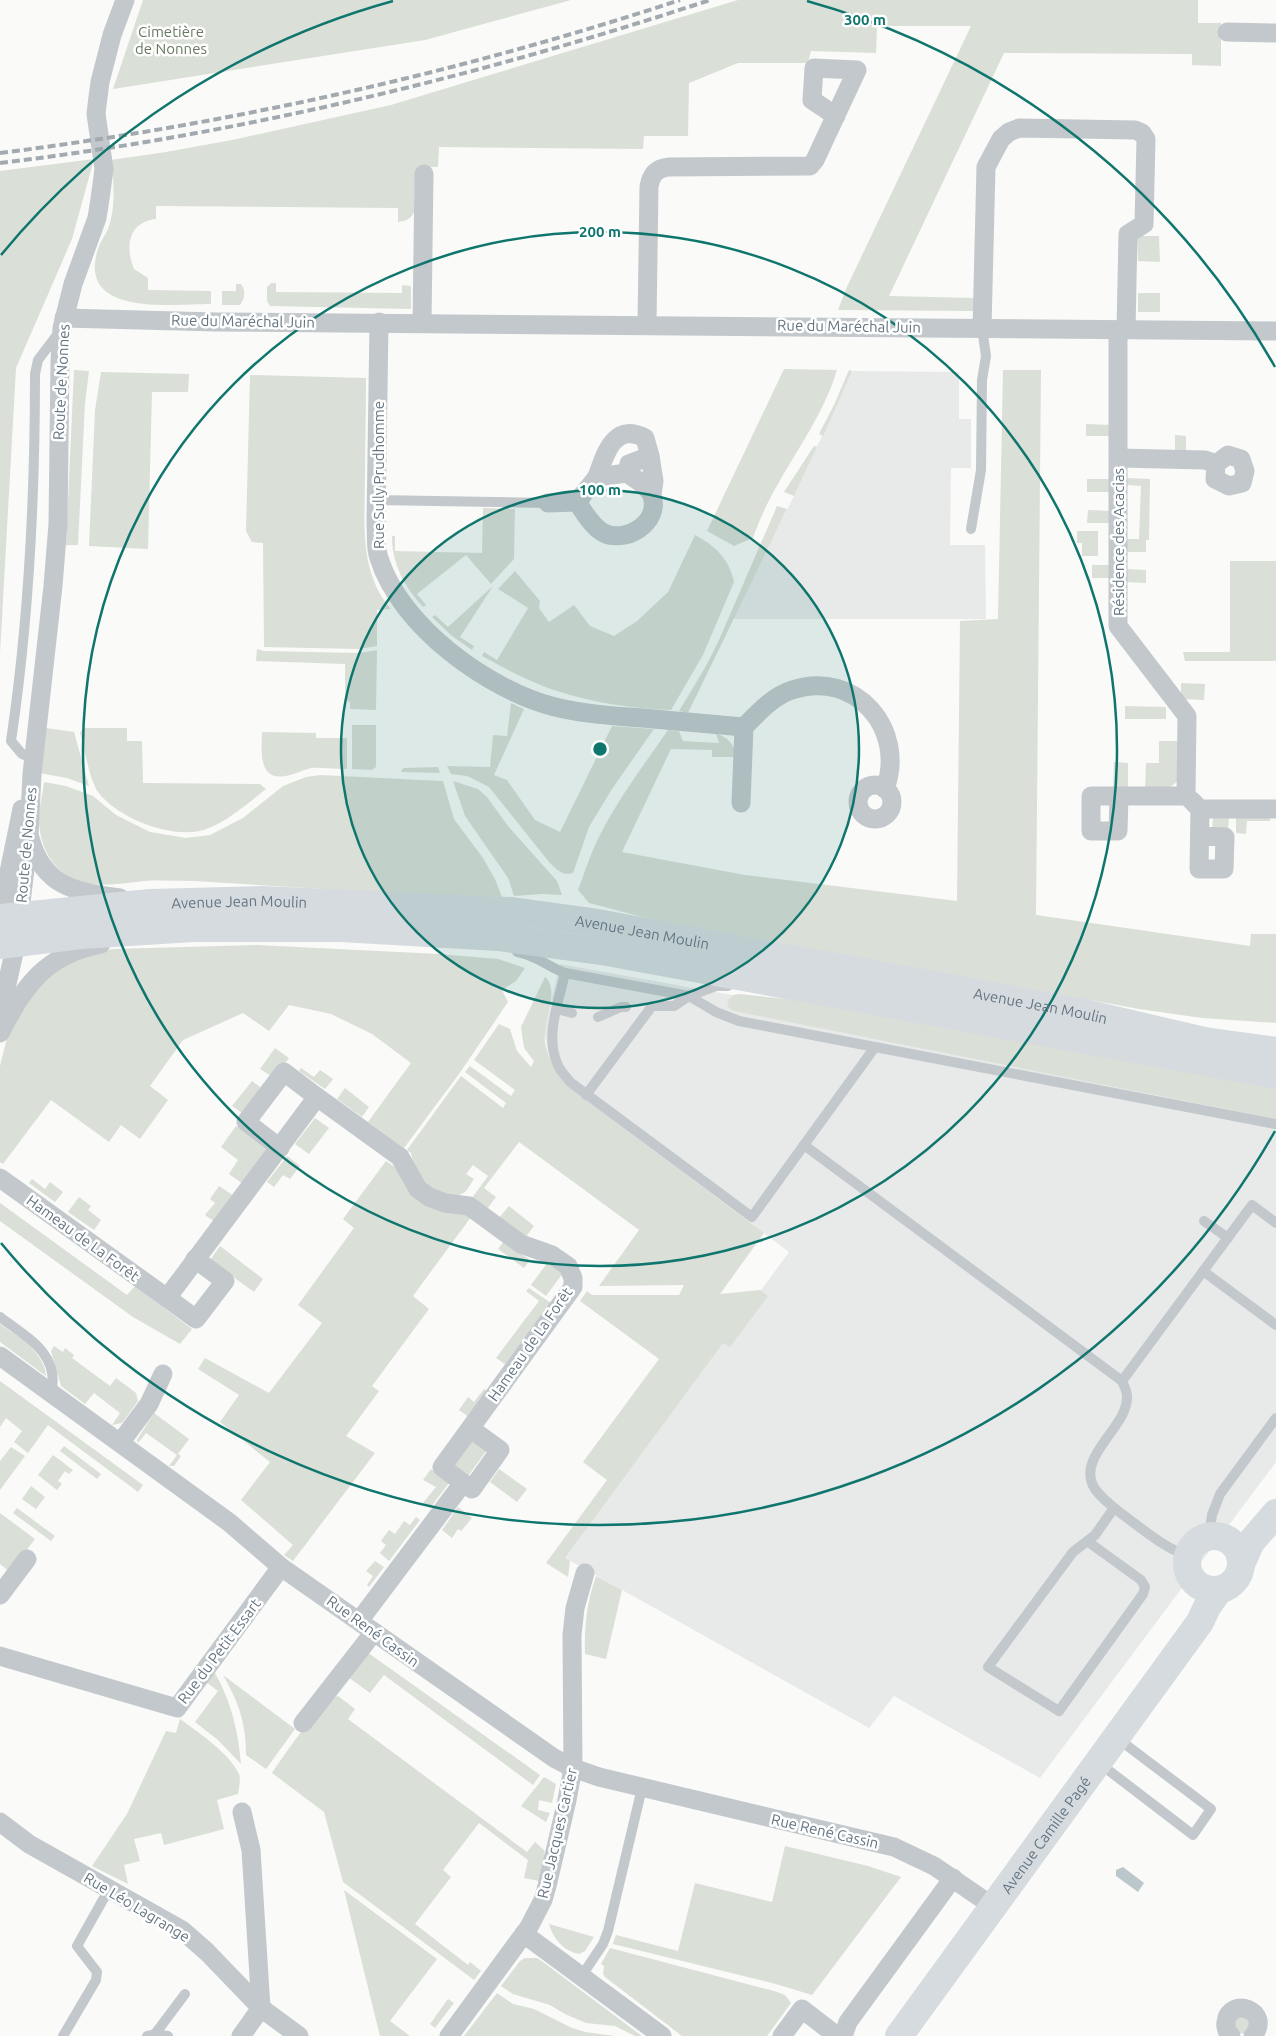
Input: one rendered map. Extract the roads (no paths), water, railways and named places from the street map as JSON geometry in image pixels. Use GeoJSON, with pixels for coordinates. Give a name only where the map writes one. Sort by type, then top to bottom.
{"type":"FeatureCollection","features":[{"type":"Feature","properties":{"kind":"main road","name":"Avenue Jean Moulin"},"geometry":{"type":"LineString","coordinates":[[6,916],[150,902],[262,900],[512,912],[592,922],[1080,1012],[1204,1041],[1276,1051]]}},
{"type":"Feature","properties":{"kind":"main road","name":"Avenue Jean Moulin"},"geometry":{"type":"LineString","coordinates":[[8,945],[81,935],[193,928],[341,928],[498,937],[607,952],[1276,1075]]}},
{"type":"Feature","properties":{"kind":"main road"},"geometry":{"type":"LineString","coordinates":[[1080,1012],[1276,1033]]}},
{"type":"Feature","properties":{"kind":"main road"},"geometry":{"type":"LineString","coordinates":[[1276,1513],[1251,1542],[1242,1562],[1240,1572],[1228,1587],[1207,1586],[1188,1570],[1187,1556],[1195,1543],[1216,1536],[1244,1531],[1276,1513]]}},
{"type":"Feature","properties":{"kind":"main road"},"geometry":{"type":"LineString","coordinates":[[1216,1536],[1236,1547],[1242,1562]]}},
{"type":"Feature","properties":{"kind":"main road","name":"Avenue Camille Pagé"},"geometry":{"type":"LineString","coordinates":[[899,2036],[994,1908],[1191,1633],[1196,1605],[1207,1586]]}},
{"type":"Feature","properties":{"kind":"street","name":"Route de Nonnes"},"geometry":{"type":"LineString","coordinates":[[6,916],[29,835],[32,767],[45,663],[58,524],[60,361],[63,323],[73,284],[97,218],[104,169],[96,114],[97,105],[100,82],[112,35],[125,0]]}},
{"type":"Feature","properties":{"kind":"street"},"geometry":{"type":"LineString","coordinates":[[1227,32],[1276,33]]}},
{"type":"Feature","properties":{"kind":"street"},"geometry":{"type":"LineString","coordinates":[[647,324],[649,187],[650,179],[655,172],[661,168],[669,167],[803,168],[810,166],[815,160],[836,116]]}},
{"type":"Feature","properties":{"kind":"street","name":"Résidence des Acacias"},"geometry":{"type":"LineString","coordinates":[[982,328],[986,167],[1001,139],[1009,132],[1019,128],[1135,130],[1142,133],[1146,139],[1144,224],[1128,234],[1122,330],[1118,626],[1187,716],[1186,796]]}},
{"type":"Feature","properties":{"kind":"street"},"geometry":{"type":"LineString","coordinates":[[422,322],[424,174]]}},
{"type":"Feature","properties":{"kind":"street","name":"Rue Sully Prudhomme"},"geometry":{"type":"LineString","coordinates":[[379,322],[376,500],[378,556],[389,583],[406,609],[432,636],[458,658],[487,677],[518,693],[554,707],[588,714],[744,727]]}},
{"type":"Feature","properties":{"kind":"street","name":"Rue du Maréchal Juin"},"geometry":{"type":"LineString","coordinates":[[63,323],[422,322],[1276,331]]}},
{"type":"Feature","properties":{"kind":"street"},"geometry":{"type":"LineString","coordinates":[[548,503],[577,502],[597,477],[609,447],[617,437],[636,433],[645,438],[648,445],[654,481],[652,495],[653,511],[642,528],[622,537],[602,532],[586,516],[577,502]]}},
{"type":"Feature","properties":{"kind":"street"},"geometry":{"type":"LineString","coordinates":[[609,447],[652,495]]}},
{"type":"Feature","properties":{"kind":"street"},"geometry":{"type":"LineString","coordinates":[[597,477],[628,469],[650,456]]}},
{"type":"Feature","properties":{"kind":"street","name":"Résidence des Acacias"},"geometry":{"type":"LineString","coordinates":[[1119,458],[1205,460],[1216,464]]}},
{"type":"Feature","properties":{"kind":"street"},"geometry":{"type":"LineString","coordinates":[[741,803],[744,727],[768,705],[791,690],[818,686],[845,691],[875,714],[887,735],[891,768],[885,789]]}},
{"type":"Feature","properties":{"kind":"street","name":"Route de Nonnes"},"geometry":{"type":"LineString","coordinates":[[6,916],[20,814],[32,767]]}},
{"type":"Feature","properties":{"kind":"street"},"geometry":{"type":"LineString","coordinates":[[1119,796],[1186,796],[1200,809],[1276,810]]}},
{"type":"Feature","properties":{"kind":"street"},"geometry":{"type":"LineString","coordinates":[[1200,809],[1200,836]]}},
{"type":"Feature","properties":{"kind":"street","name":"Route de Nonnes"},"geometry":{"type":"LineString","coordinates":[[0,856],[20,814]]}},
{"type":"Feature","properties":{"kind":"street"},"geometry":{"type":"LineString","coordinates":[[29,835],[34,853],[40,865],[60,883],[84,893],[150,902]]}},
{"type":"Feature","properties":{"kind":"street"},"geometry":{"type":"LineString","coordinates":[[0,1015],[8,945],[6,916]]}},
{"type":"Feature","properties":{"kind":"street"},"geometry":{"type":"LineString","coordinates":[[0,1033],[22,996],[36,977],[47,966],[63,955],[81,948],[100,944],[193,928]]}},
{"type":"Feature","properties":{"kind":"street","name":"Hameau de La Forêt"},"geometry":{"type":"LineString","coordinates":[[280,1148],[246,1122],[284,1072],[400,1157],[418,1188],[429,1197],[445,1203],[470,1206],[521,1244],[552,1255],[568,1266],[573,1278],[573,1286],[442,1467],[463,1482]]}},
{"type":"Feature","properties":{"kind":"street"},"geometry":{"type":"LineString","coordinates":[[167,1298],[317,1097]]}},
{"type":"Feature","properties":{"kind":"street","name":"Hameau de La Forêt"},"geometry":{"type":"LineString","coordinates":[[0,1178],[196,1319],[225,1281],[195,1259]]}},
{"type":"Feature","properties":{"kind":"street","name":"Rue René Cassin"},"geometry":{"type":"LineString","coordinates":[[0,1356],[230,1523],[282,1567],[530,1742],[573,1768],[642,1788],[894,1847],[934,1866],[994,1908]]}},
{"type":"Feature","properties":{"kind":"street"},"geometry":{"type":"LineString","coordinates":[[120,1443],[149,1404],[163,1374]]}},
{"type":"Feature","properties":{"kind":"street"},"geometry":{"type":"LineString","coordinates":[[303,1722],[463,1482],[472,1489],[500,1450],[470,1429]]}},
{"type":"Feature","properties":{"kind":"street"},"geometry":{"type":"LineString","coordinates":[[0,1595],[27,1559]]}},
{"type":"Feature","properties":{"kind":"street","name":"Rue du Petit Essart"},"geometry":{"type":"LineString","coordinates":[[0,1656],[177,1708],[282,1567]]}},
{"type":"Feature","properties":{"kind":"street","name":"Rue Jacques Cartier"},"geometry":{"type":"LineString","coordinates":[[449,2036],[524,1934],[537,1914],[547,1886],[573,1768],[572,1635],[575,1608],[586,1573]]}},
{"type":"Feature","properties":{"kind":"street"},"geometry":{"type":"LineString","coordinates":[[241,2036],[261,2008],[251,1850],[242,1812]]}},
{"type":"Feature","properties":{"kind":"street","name":"Rue Léo Lagrange"},"geometry":{"type":"LineString","coordinates":[[0,1822],[29,1844],[182,1930],[261,2008],[299,2036]]}},
{"type":"Feature","properties":{"kind":"street"},"geometry":{"type":"LineString","coordinates":[[843,2036],[848,2022],[952,1878]]}},
{"type":"Feature","properties":{"kind":"street"},"geometry":{"type":"LineString","coordinates":[[524,1934],[662,2036]]}},
{"type":"Feature","properties":{"kind":"street"},"geometry":{"type":"LineString","coordinates":[[1231,2036],[1226,2029],[1226,2018],[1233,2010],[1238,2008],[1253,2011],[1258,2020],[1260,2034]]}},
{"type":"Feature","properties":{"kind":"street"},"geometry":{"type":"LineString","coordinates":[[782,2036],[802,2009],[837,2036]]}},
{"type":"Feature","properties":{"kind":"lane"},"geometry":{"type":"LineString","coordinates":[[32,767],[11,741],[19,689],[31,551],[35,374],[38,360],[63,323]]}},
{"type":"Feature","properties":{"kind":"lane"},"geometry":{"type":"LineString","coordinates":[[971,529],[982,470],[982,380],[986,356],[982,328]]}},
{"type":"Feature","properties":{"kind":"lane"},"geometry":{"type":"LineString","coordinates":[[376,500],[548,503]]}},
{"type":"Feature","properties":{"kind":"lane"},"geometry":{"type":"LineString","coordinates":[[341,928],[382,941],[392,942]]}},
{"type":"Feature","properties":{"kind":"lane"},"geometry":{"type":"LineString","coordinates":[[506,952],[526,953],[552,969],[565,973],[689,996],[716,1012],[739,1021],[1275,1124]]}},
{"type":"Feature","properties":{"kind":"lane"},"geometry":{"type":"LineString","coordinates":[[565,973],[557,1009],[552,1046],[557,1064],[570,1082],[752,1217],[875,1047]]}},
{"type":"Feature","properties":{"kind":"lane"},"geometry":{"type":"LineString","coordinates":[[640,1007],[674,1006],[689,996],[716,986],[822,992]]}},
{"type":"Feature","properties":{"kind":"lane"},"geometry":{"type":"LineString","coordinates":[[586,1095],[652,1006]]}},
{"type":"Feature","properties":{"kind":"lane"},"geometry":{"type":"LineString","coordinates":[[598,1017],[621,1007],[626,1007]]}},
{"type":"Feature","properties":{"kind":"lane"},"geometry":{"type":"LineString","coordinates":[[557,1009],[572,1012]]}},
{"type":"Feature","properties":{"kind":"lane"},"geometry":{"type":"LineString","coordinates":[[804,1146],[1122,1381],[1127,1396],[1126,1406],[1122,1416],[1092,1463],[1090,1472],[1094,1487],[1101,1497],[1114,1508],[1169,1548],[1187,1556]]}},
{"type":"Feature","properties":{"kind":"lane"},"geometry":{"type":"LineString","coordinates":[[1122,1381],[1252,1205],[1276,1223]]}},
{"type":"Feature","properties":{"kind":"lane"},"geometry":{"type":"LineString","coordinates":[[1204,1221],[1228,1238]]}},
{"type":"Feature","properties":{"kind":"lane"},"geometry":{"type":"LineString","coordinates":[[1203,1271],[1276,1326]]}},
{"type":"Feature","properties":{"kind":"lane"},"geometry":{"type":"LineString","coordinates":[[0,1317],[40,1348],[48,1358],[53,1381],[51,1393]]}},
{"type":"Feature","properties":{"kind":"lane"},"geometry":{"type":"LineString","coordinates":[[1216,1536],[1215,1504],[1220,1494],[1276,1418]]}},
{"type":"Feature","properties":{"kind":"lane"},"geometry":{"type":"LineString","coordinates":[[1087,1541],[1141,1580],[1145,1587],[1143,1594],[1058,1711],[988,1667],[1073,1552],[1095,1534],[1114,1508]]}},
{"type":"Feature","properties":{"kind":"lane"},"geometry":{"type":"LineString","coordinates":[[1099,1763],[1192,1834],[1212,1809],[1117,1738]]}},
{"type":"Feature","properties":{"kind":"lane"},"geometry":{"type":"LineString","coordinates":[[581,1976],[603,1944],[608,1931],[642,1788]]}},
{"type":"Feature","properties":{"kind":"lane"},"geometry":{"type":"LineString","coordinates":[[63,2036],[96,1980],[97,1972],[77,1946],[109,1889]]}},
{"type":"Feature","properties":{"kind":"lane"},"geometry":{"type":"LineString","coordinates":[[151,2035],[185,1994]]}},
{"type":"Feature","properties":{"kind":"lane"},"geometry":{"type":"LineString","coordinates":[[151,2035],[168,2036]]}},
{"type":"Feature","properties":{"kind":"railway"},"geometry":{"type":"LineString","coordinates":[[0,153],[172,127],[343,93],[513,51],[680,0]]}},
{"type":"Feature","properties":{"kind":"railway"},"geometry":{"type":"LineString","coordinates":[[0,163],[180,136],[270,119],[359,99],[536,53],[710,0]]}},
{"type":"Feature","properties":{"kind":"park label","name":"Cimetière de Nonnes"},"geometry":{"type":"Point","coordinates":[171,40]}}]}
